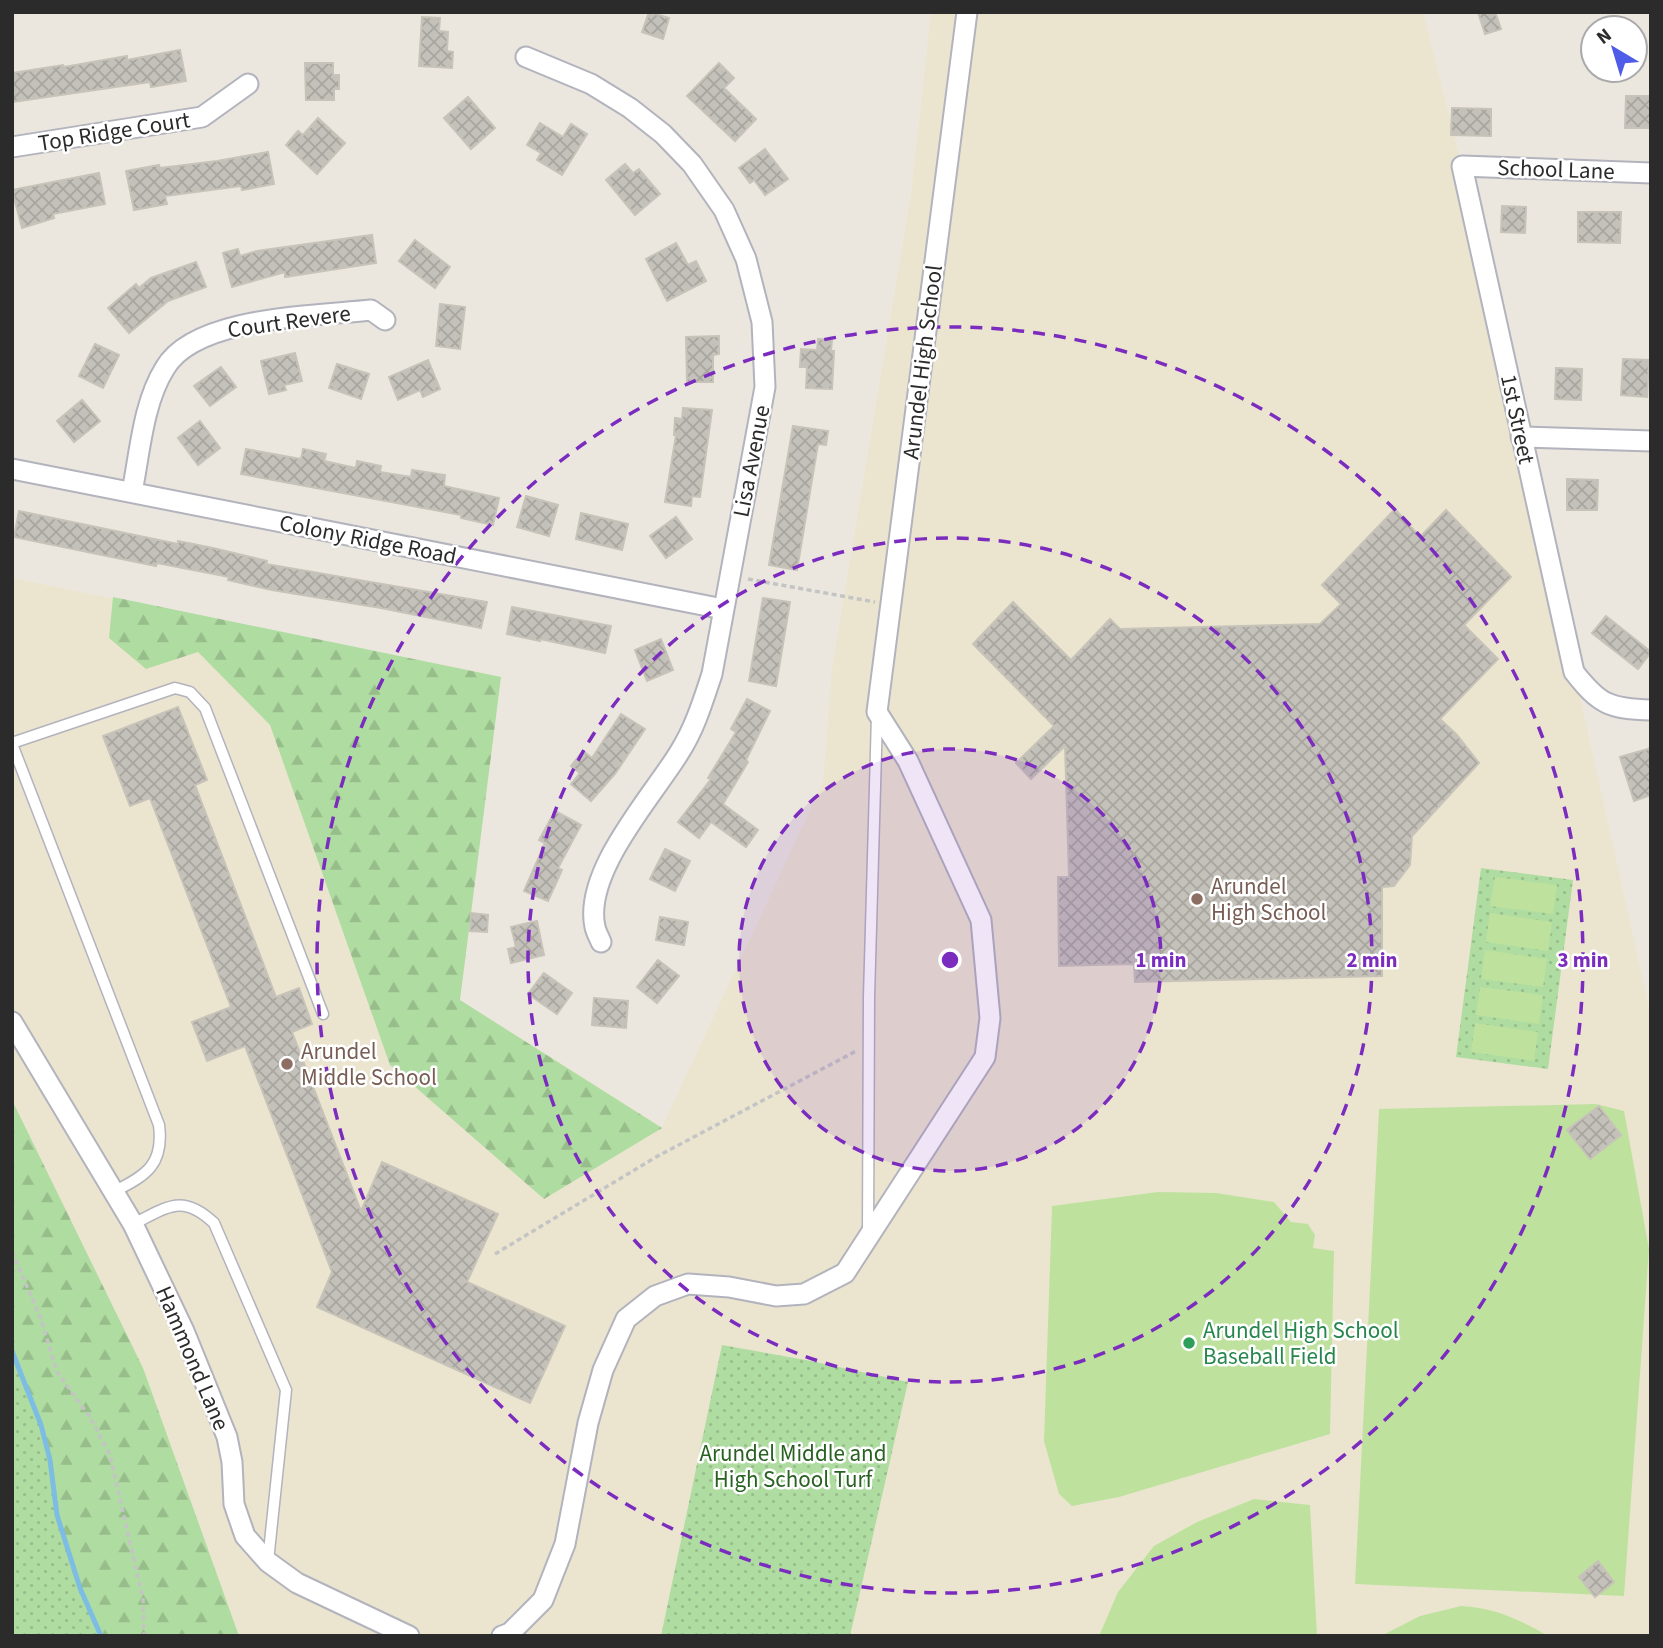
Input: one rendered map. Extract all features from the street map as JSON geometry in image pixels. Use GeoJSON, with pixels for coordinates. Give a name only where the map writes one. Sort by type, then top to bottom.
{"type":"FeatureCollection","features":[{"type":"Feature","properties":{"kind":"street","name":"Arundel High School"},"geometry":{"type":"LineString","coordinates":[[877,712],[967,12]]}},
{"type":"Feature","properties":{"kind":"street","name":"Lisa Avenue"},"geometry":{"type":"LineString","coordinates":[[526,57],[591,84],[630,108],[663,134],[692,164],[724,210],[746,259],[761,322],[765,387],[712,674],[699,714],[680,752],[628,827],[600,881],[595,899],[595,927],[601,942]]}},
{"type":"Feature","properties":{"kind":"street","name":"Top Ridge Court"},"geometry":{"type":"LineString","coordinates":[[12,147],[202,117],[248,84]]}},
{"type":"Feature","properties":{"kind":"street","name":"School Lane"},"geometry":{"type":"LineString","coordinates":[[1462,166],[1651,173]]}},
{"type":"Feature","properties":{"kind":"street","name":"1st Street"},"geometry":{"type":"LineString","coordinates":[[1462,166],[1574,672],[1594,697],[1623,710],[1651,710]]}},
{"type":"Feature","properties":{"kind":"street","name":"Court Revere"},"geometry":{"type":"LineString","coordinates":[[132,492],[152,397],[166,366],[189,344],[221,330],[262,322],[371,310],[385,320]]}},
{"type":"Feature","properties":{"kind":"street"},"geometry":{"type":"LineString","coordinates":[[1521,437],[1651,441]]}},
{"type":"Feature","properties":{"kind":"street","name":"Colony Ridge Road"},"geometry":{"type":"LineString","coordinates":[[12,469],[723,609]]}},
{"type":"Feature","properties":{"kind":"street"},"geometry":{"type":"LineString","coordinates":[[502,1636],[510,1633],[543,1600],[565,1544],[588,1423],[603,1370],[626,1319],[655,1296],[688,1284],[729,1287],[776,1296],[804,1294],[845,1273],[985,1057],[990,1018],[981,920],[908,761],[877,712]]}},
{"type":"Feature","properties":{"kind":"street","name":"Hammond Lane"},"geometry":{"type":"LineString","coordinates":[[12,1022],[115,1191],[184,1331],[227,1437],[232,1462],[234,1504],[245,1536],[268,1562],[297,1583],[409,1636]]}},
{"type":"Feature","properties":{"kind":"lane"},"geometry":{"type":"LineString","coordinates":[[115,1191],[135,1181],[153,1166],[161,1144],[159,1125],[12,743],[175,688],[190,692],[205,708],[210,720],[323,1014]]}},
{"type":"Feature","properties":{"kind":"lane","name":"Arundel High School"},"geometry":{"type":"LineString","coordinates":[[868,1238],[869,1044],[877,712]]}},
{"type":"Feature","properties":{"kind":"lane"},"geometry":{"type":"LineString","coordinates":[[133,1224],[164,1208],[186,1205],[203,1212],[214,1223],[286,1390],[268,1562]]}},
{"type":"Feature","properties":{"kind":"path"},"geometry":{"type":"LineString","coordinates":[[729,576],[891,605]]}},
{"type":"Feature","properties":{"kind":"path"},"geometry":{"type":"LineString","coordinates":[[495,1254],[656,1157],[869,1044]]}},
{"type":"Feature","properties":{"kind":"path"},"geometry":{"type":"LineString","coordinates":[[12,1252],[41,1319],[57,1372],[90,1417],[110,1455],[143,1599],[144,1636]]}},
{"type":"Feature","properties":{"kind":"shaded area","name":"Arundel High School"},"geometry":{"type":"Polygon","coordinates":[[[931,12],[1423,12],[1462,166],[1651,1016],[1651,1636],[101,1636],[12,1351],[12,578],[501,677],[460,1000],[662,1127],[823,782],[832,668],[911,193],[931,12]]]}},
{"type":"Feature","properties":{"kind":"green space"},"geometry":{"type":"Polygon","coordinates":[[[113,597],[501,677],[460,1000],[662,1128],[544,1199],[390,1065],[270,725],[198,652],[146,669],[109,638],[113,597]]]}},
{"type":"Feature","properties":{"kind":"green space"},"geometry":{"type":"Polygon","coordinates":[[[1481,868],[1573,880],[1548,1069],[1456,1057],[1481,868]]]}},
{"type":"Feature","properties":{"kind":"green space"},"geometry":{"type":"Polygon","coordinates":[[[1495,877],[1557,885],[1553,914],[1490,906],[1495,877]]]}},
{"type":"Feature","properties":{"kind":"green space"},"geometry":{"type":"Polygon","coordinates":[[[1490,913],[1552,922],[1548,951],[1486,942],[1490,913]]]}},
{"type":"Feature","properties":{"kind":"green space"},"geometry":{"type":"Polygon","coordinates":[[[1485,950],[1547,959],[1543,987],[1481,979],[1485,950]]]}},
{"type":"Feature","properties":{"kind":"green space"},"geometry":{"type":"Polygon","coordinates":[[[1480,987],[1543,995],[1539,1024],[1476,1015],[1480,987]]]}},
{"type":"Feature","properties":{"kind":"green space"},"geometry":{"type":"Polygon","coordinates":[[[1475,1023],[1538,1032],[1534,1061],[1471,1052],[1475,1023]]]}},
{"type":"Feature","properties":{"kind":"green space"},"geometry":{"type":"Polygon","coordinates":[[[12,1100],[143,1368],[239,1636],[12,1636],[12,1100]]]}},
{"type":"Feature","properties":{"kind":"green space"},"geometry":{"type":"Polygon","coordinates":[[[1596,1104],[1624,1111],[1649,1249],[1624,1596],[1355,1584],[1379,1109],[1596,1104]]]}},
{"type":"Feature","properties":{"kind":"green space","name":"Arundel High School Baseball Field"},"geometry":{"type":"Polygon","coordinates":[[[1158,1192],[1216,1193],[1274,1202],[1291,1222],[1308,1224],[1315,1235],[1313,1248],[1334,1251],[1330,1434],[1119,1497],[1072,1506],[1059,1494],[1044,1441],[1052,1206],[1158,1192]]]}},
{"type":"Feature","properties":{"kind":"green space","name":"Arundel Middle and High School Turf"},"geometry":{"type":"Polygon","coordinates":[[[722,1345],[908,1382],[850,1636],[661,1636],[722,1345]]]}},
{"type":"Feature","properties":{"kind":"green space"},"geometry":{"type":"Polygon","coordinates":[[[12,1351],[41,1425],[50,1460],[57,1515],[80,1588],[101,1636],[12,1636],[12,1351]]]}},
{"type":"Feature","properties":{"kind":"green space"},"geometry":{"type":"Polygon","coordinates":[[[1254,1499],[1310,1505],[1317,1636],[1099,1636],[1118,1592],[1154,1546],[1197,1522],[1254,1499]]]}},
{"type":"Feature","properties":{"kind":"green space"},"geometry":{"type":"Polygon","coordinates":[[[1461,1606],[1506,1615],[1548,1636],[1381,1636],[1420,1616],[1461,1606]]]}},
{"type":"Feature","properties":{"kind":"building"},"geometry":{"type":"Polygon","coordinates":[[[649,12],[669,18],[663,39],[642,32],[649,12]]]}},
{"type":"Feature","properties":{"kind":"building"},"geometry":{"type":"Polygon","coordinates":[[[1478,12],[1495,12],[1501,29],[1485,34],[1478,12]]]}},
{"type":"Feature","properties":{"kind":"building"},"geometry":{"type":"Polygon","coordinates":[[[422,17],[440,18],[439,31],[448,32],[447,51],[453,52],[452,68],[419,66],[422,17]]]}},
{"type":"Feature","properties":{"kind":"building"},"geometry":{"type":"Polygon","coordinates":[[[180,50],[186,81],[151,87],[150,82],[12,102],[12,73],[127,56],[127,60],[180,50]]]}},
{"type":"Feature","properties":{"kind":"building"},"geometry":{"type":"Polygon","coordinates":[[[305,63],[333,63],[333,75],[339,75],[339,89],[334,89],[334,100],[306,100],[305,63]]]}},
{"type":"Feature","properties":{"kind":"building"},"geometry":{"type":"Polygon","coordinates":[[[719,63],[734,78],[724,88],[756,119],[735,141],[687,96],[719,63]]]}},
{"type":"Feature","properties":{"kind":"building"},"geometry":{"type":"Polygon","coordinates":[[[1626,96],[1651,96],[1651,128],[1625,128],[1626,96]]]}},
{"type":"Feature","properties":{"kind":"building"},"geometry":{"type":"Polygon","coordinates":[[[468,97],[495,128],[471,149],[444,118],[468,97]]]}},
{"type":"Feature","properties":{"kind":"building"},"geometry":{"type":"Polygon","coordinates":[[[1452,108],[1491,109],[1491,136],[1451,135],[1452,108]]]}},
{"type":"Feature","properties":{"kind":"building"},"geometry":{"type":"Polygon","coordinates":[[[318,118],[345,143],[317,174],[286,145],[298,131],[303,135],[318,118]]]}},
{"type":"Feature","properties":{"kind":"building"},"geometry":{"type":"Polygon","coordinates":[[[540,123],[563,137],[571,124],[587,134],[562,175],[537,160],[541,153],[527,145],[540,123]]]}},
{"type":"Feature","properties":{"kind":"building"},"geometry":{"type":"Polygon","coordinates":[[[765,149],[788,179],[765,195],[754,180],[750,183],[739,168],[765,149]]]}},
{"type":"Feature","properties":{"kind":"building"},"geometry":{"type":"Polygon","coordinates":[[[268,152],[274,184],[242,190],[241,186],[165,196],[167,204],[134,210],[126,171],[159,165],[160,168],[217,161],[268,152]]]}},
{"type":"Feature","properties":{"kind":"building"},"geometry":{"type":"Polygon","coordinates":[[[625,164],[633,173],[639,169],[660,194],[635,215],[606,180],[625,164]]]}},
{"type":"Feature","properties":{"kind":"building"},"geometry":{"type":"Polygon","coordinates":[[[99,173],[105,204],[53,214],[54,218],[22,228],[12,190],[99,173]]]}},
{"type":"Feature","properties":{"kind":"building"},"geometry":{"type":"Polygon","coordinates":[[[1502,206],[1526,207],[1525,233],[1501,232],[1502,206]]]}},
{"type":"Feature","properties":{"kind":"building"},"geometry":{"type":"Polygon","coordinates":[[[1578,212],[1621,212],[1620,243],[1578,242],[1578,212]]]}},
{"type":"Feature","properties":{"kind":"building"},"geometry":{"type":"Polygon","coordinates":[[[372,235],[376,263],[285,277],[285,272],[232,287],[223,253],[238,249],[240,256],[257,251],[372,235]]]}},
{"type":"Feature","properties":{"kind":"building"},"geometry":{"type":"Polygon","coordinates":[[[415,240],[450,267],[435,288],[399,261],[415,240]]]}},
{"type":"Feature","properties":{"kind":"building"},"geometry":{"type":"Polygon","coordinates":[[[676,243],[688,265],[696,261],[706,281],[667,301],[646,259],[676,243]]]}},
{"type":"Feature","properties":{"kind":"building"},"geometry":{"type":"Polygon","coordinates":[[[196,262],[206,287],[168,301],[129,333],[108,308],[136,284],[139,288],[151,278],[196,262]]]}},
{"type":"Feature","properties":{"kind":"building"},"geometry":{"type":"Polygon","coordinates":[[[440,304],[465,307],[460,349],[436,346],[440,304]]]}},
{"type":"Feature","properties":{"kind":"building"},"geometry":{"type":"Polygon","coordinates":[[[719,336],[719,354],[713,355],[713,382],[687,382],[686,337],[719,336]]]}},
{"type":"Feature","properties":{"kind":"building"},"geometry":{"type":"Polygon","coordinates":[[[818,339],[832,340],[832,389],[806,388],[807,367],[800,367],[801,349],[817,350],[818,339]]]}},
{"type":"Feature","properties":{"kind":"building"},"geometry":{"type":"Polygon","coordinates":[[[95,344],[119,355],[103,388],[79,376],[95,344]]]}},
{"type":"Feature","properties":{"kind":"building"},"geometry":{"type":"Polygon","coordinates":[[[295,353],[302,381],[284,385],[286,390],[269,394],[261,361],[295,353]]]}},
{"type":"Feature","properties":{"kind":"building"},"geometry":{"type":"Polygon","coordinates":[[[1623,359],[1649,360],[1647,397],[1621,395],[1623,359]]]}},
{"type":"Feature","properties":{"kind":"building"},"geometry":{"type":"Polygon","coordinates":[[[428,360],[440,389],[423,397],[420,390],[398,400],[389,377],[428,360]]]}},
{"type":"Feature","properties":{"kind":"building"},"geometry":{"type":"Polygon","coordinates":[[[337,364],[369,374],[361,399],[329,388],[337,364]]]}},
{"type":"Feature","properties":{"kind":"building"},"geometry":{"type":"Polygon","coordinates":[[[221,367],[236,387],[210,406],[194,386],[221,367]]]}},
{"type":"Feature","properties":{"kind":"building"},"geometry":{"type":"Polygon","coordinates":[[[1556,368],[1582,369],[1581,400],[1555,399],[1556,368]]]}},
{"type":"Feature","properties":{"kind":"building"},"geometry":{"type":"Polygon","coordinates":[[[82,400],[100,421],[74,442],[57,421],[82,400]]]}},
{"type":"Feature","properties":{"kind":"building"},"geometry":{"type":"Polygon","coordinates":[[[683,408],[712,410],[700,497],[692,496],[691,506],[665,502],[676,435],[675,418],[682,419],[683,408]]]}},
{"type":"Feature","properties":{"kind":"building"},"geometry":{"type":"Polygon","coordinates":[[[200,421],[220,448],[198,465],[178,438],[200,421]]]}},
{"type":"Feature","properties":{"kind":"building"},"geometry":{"type":"Polygon","coordinates":[[[793,426],[828,431],[826,445],[818,444],[797,570],[769,565],[793,426]]]}},
{"type":"Feature","properties":{"kind":"building"},"geometry":{"type":"Polygon","coordinates":[[[246,449],[301,459],[303,449],[326,454],[324,461],[356,468],[357,461],[381,466],[380,472],[411,477],[412,470],[445,475],[444,486],[499,498],[493,525],[461,518],[461,515],[241,474],[246,449]]]}},
{"type":"Feature","properties":{"kind":"building"},"geometry":{"type":"Polygon","coordinates":[[[1567,479],[1598,480],[1597,510],[1567,510],[1567,479]]]}},
{"type":"Feature","properties":{"kind":"building"},"geometry":{"type":"Polygon","coordinates":[[[526,496],[558,505],[549,536],[517,527],[526,496]]]}},
{"type":"Feature","properties":{"kind":"building","name":"Arundel High School"},"geometry":{"type":"Polygon","coordinates":[[[1395,509],[1420,537],[1446,510],[1511,577],[1464,625],[1498,659],[1440,719],[1457,735],[1479,763],[1412,836],[1410,865],[1394,886],[1382,887],[1382,976],[1135,982],[1134,964],[1059,966],[1058,877],[1069,877],[1065,746],[1031,779],[1016,763],[1054,726],[973,644],[1013,602],[1071,660],[1110,619],[1120,629],[1320,624],[1341,604],[1322,585],[1395,509]]]}},
{"type":"Feature","properties":{"kind":"building"},"geometry":{"type":"Polygon","coordinates":[[[19,511],[178,544],[178,541],[213,548],[267,561],[266,564],[487,602],[481,628],[272,590],[228,580],[229,577],[157,563],[156,566],[14,537],[19,511]]]}},
{"type":"Feature","properties":{"kind":"building"},"geometry":{"type":"Polygon","coordinates":[[[581,513],[628,524],[622,550],[576,539],[581,513]]]}},
{"type":"Feature","properties":{"kind":"building"},"geometry":{"type":"Polygon","coordinates":[[[676,517],[692,539],[666,558],[650,536],[676,517]]]}},
{"type":"Feature","properties":{"kind":"building"},"geometry":{"type":"Polygon","coordinates":[[[763,598],[790,602],[776,686],[749,681],[763,598]]]}},
{"type":"Feature","properties":{"kind":"building"},"geometry":{"type":"Polygon","coordinates":[[[512,607],[611,626],[605,653],[507,634],[512,607]]]}},
{"type":"Feature","properties":{"kind":"building"},"geometry":{"type":"Polygon","coordinates":[[[1606,616],[1651,652],[1638,669],[1592,633],[1606,616]]]}},
{"type":"Feature","properties":{"kind":"building"},"geometry":{"type":"Polygon","coordinates":[[[661,639],[673,670],[647,681],[635,650],[661,639]]]}},
{"type":"Feature","properties":{"kind":"building"},"geometry":{"type":"Polygon","coordinates":[[[747,699],[770,711],[746,760],[748,762],[723,804],[758,830],[746,847],[711,822],[699,838],[678,822],[711,779],[708,778],[736,732],[731,729],[747,699]]]}},
{"type":"Feature","properties":{"kind":"building","name":"Arundel Middle School"},"geometry":{"type":"Polygon","coordinates":[[[178,707],[207,780],[195,785],[276,997],[299,988],[312,1024],[292,1032],[361,1211],[382,1162],[498,1214],[467,1282],[565,1326],[530,1403],[317,1307],[332,1272],[245,1046],[207,1061],[192,1022],[231,1007],[150,798],[130,806],[103,736],[178,707]]]}},
{"type":"Feature","properties":{"kind":"building"},"geometry":{"type":"Polygon","coordinates":[[[621,714],[645,729],[615,774],[591,801],[571,784],[580,773],[571,766],[583,751],[592,758],[621,714]]]}},
{"type":"Feature","properties":{"kind":"building"},"geometry":{"type":"Polygon","coordinates":[[[1651,748],[1651,795],[1634,801],[1620,757],[1651,748]]]}},
{"type":"Feature","properties":{"kind":"building"},"geometry":{"type":"Polygon","coordinates":[[[555,811],[581,825],[558,868],[562,870],[548,901],[524,891],[545,843],[539,840],[555,811]]]}},
{"type":"Feature","properties":{"kind":"building"},"geometry":{"type":"Polygon","coordinates":[[[665,849],[690,861],[675,891],[650,879],[665,849]]]}},
{"type":"Feature","properties":{"kind":"building"},"geometry":{"type":"Polygon","coordinates":[[[471,913],[488,915],[487,932],[470,931],[471,913]]]}},
{"type":"Feature","properties":{"kind":"building"},"geometry":{"type":"Polygon","coordinates":[[[660,917],[688,922],[684,945],[656,940],[660,917]]]}},
{"type":"Feature","properties":{"kind":"building"},"geometry":{"type":"Polygon","coordinates":[[[537,921],[544,955],[511,963],[508,949],[516,947],[511,927],[537,921]]]}},
{"type":"Feature","properties":{"kind":"building"},"geometry":{"type":"Polygon","coordinates":[[[658,960],[679,976],[657,1003],[637,987],[658,960]]]}},
{"type":"Feature","properties":{"kind":"building"},"geometry":{"type":"Polygon","coordinates":[[[544,973],[572,993],[557,1014],[528,994],[544,973]]]}},
{"type":"Feature","properties":{"kind":"building"},"geometry":{"type":"Polygon","coordinates":[[[594,998],[628,1001],[626,1028],[592,1025],[594,998]]]}},
{"type":"Feature","properties":{"kind":"building"},"geometry":{"type":"Polygon","coordinates":[[[1599,1106],[1621,1135],[1590,1159],[1567,1130],[1599,1106]]]}},
{"type":"Feature","properties":{"kind":"building"},"geometry":{"type":"Polygon","coordinates":[[[1598,1561],[1614,1582],[1595,1597],[1579,1577],[1598,1561]]]}},
{"type":"Feature","properties":{"kind":"waterway"},"geometry":{"type":"LineString","coordinates":[[12,1351],[41,1425],[50,1460],[57,1515],[80,1588],[101,1636]]}},
{"type":"Feature","properties":{"kind":"place","name":"Arundel High School"},"geometry":{"type":"Point","coordinates":[1197,899]}},
{"type":"Feature","properties":{"kind":"place","name":"Arundel Middle School"},"geometry":{"type":"Point","coordinates":[287,1064]}},
{"type":"Feature","properties":{"kind":"place","name":"Arundel High School Baseball Field"},"geometry":{"type":"Point","coordinates":[1189,1343]}}]}
